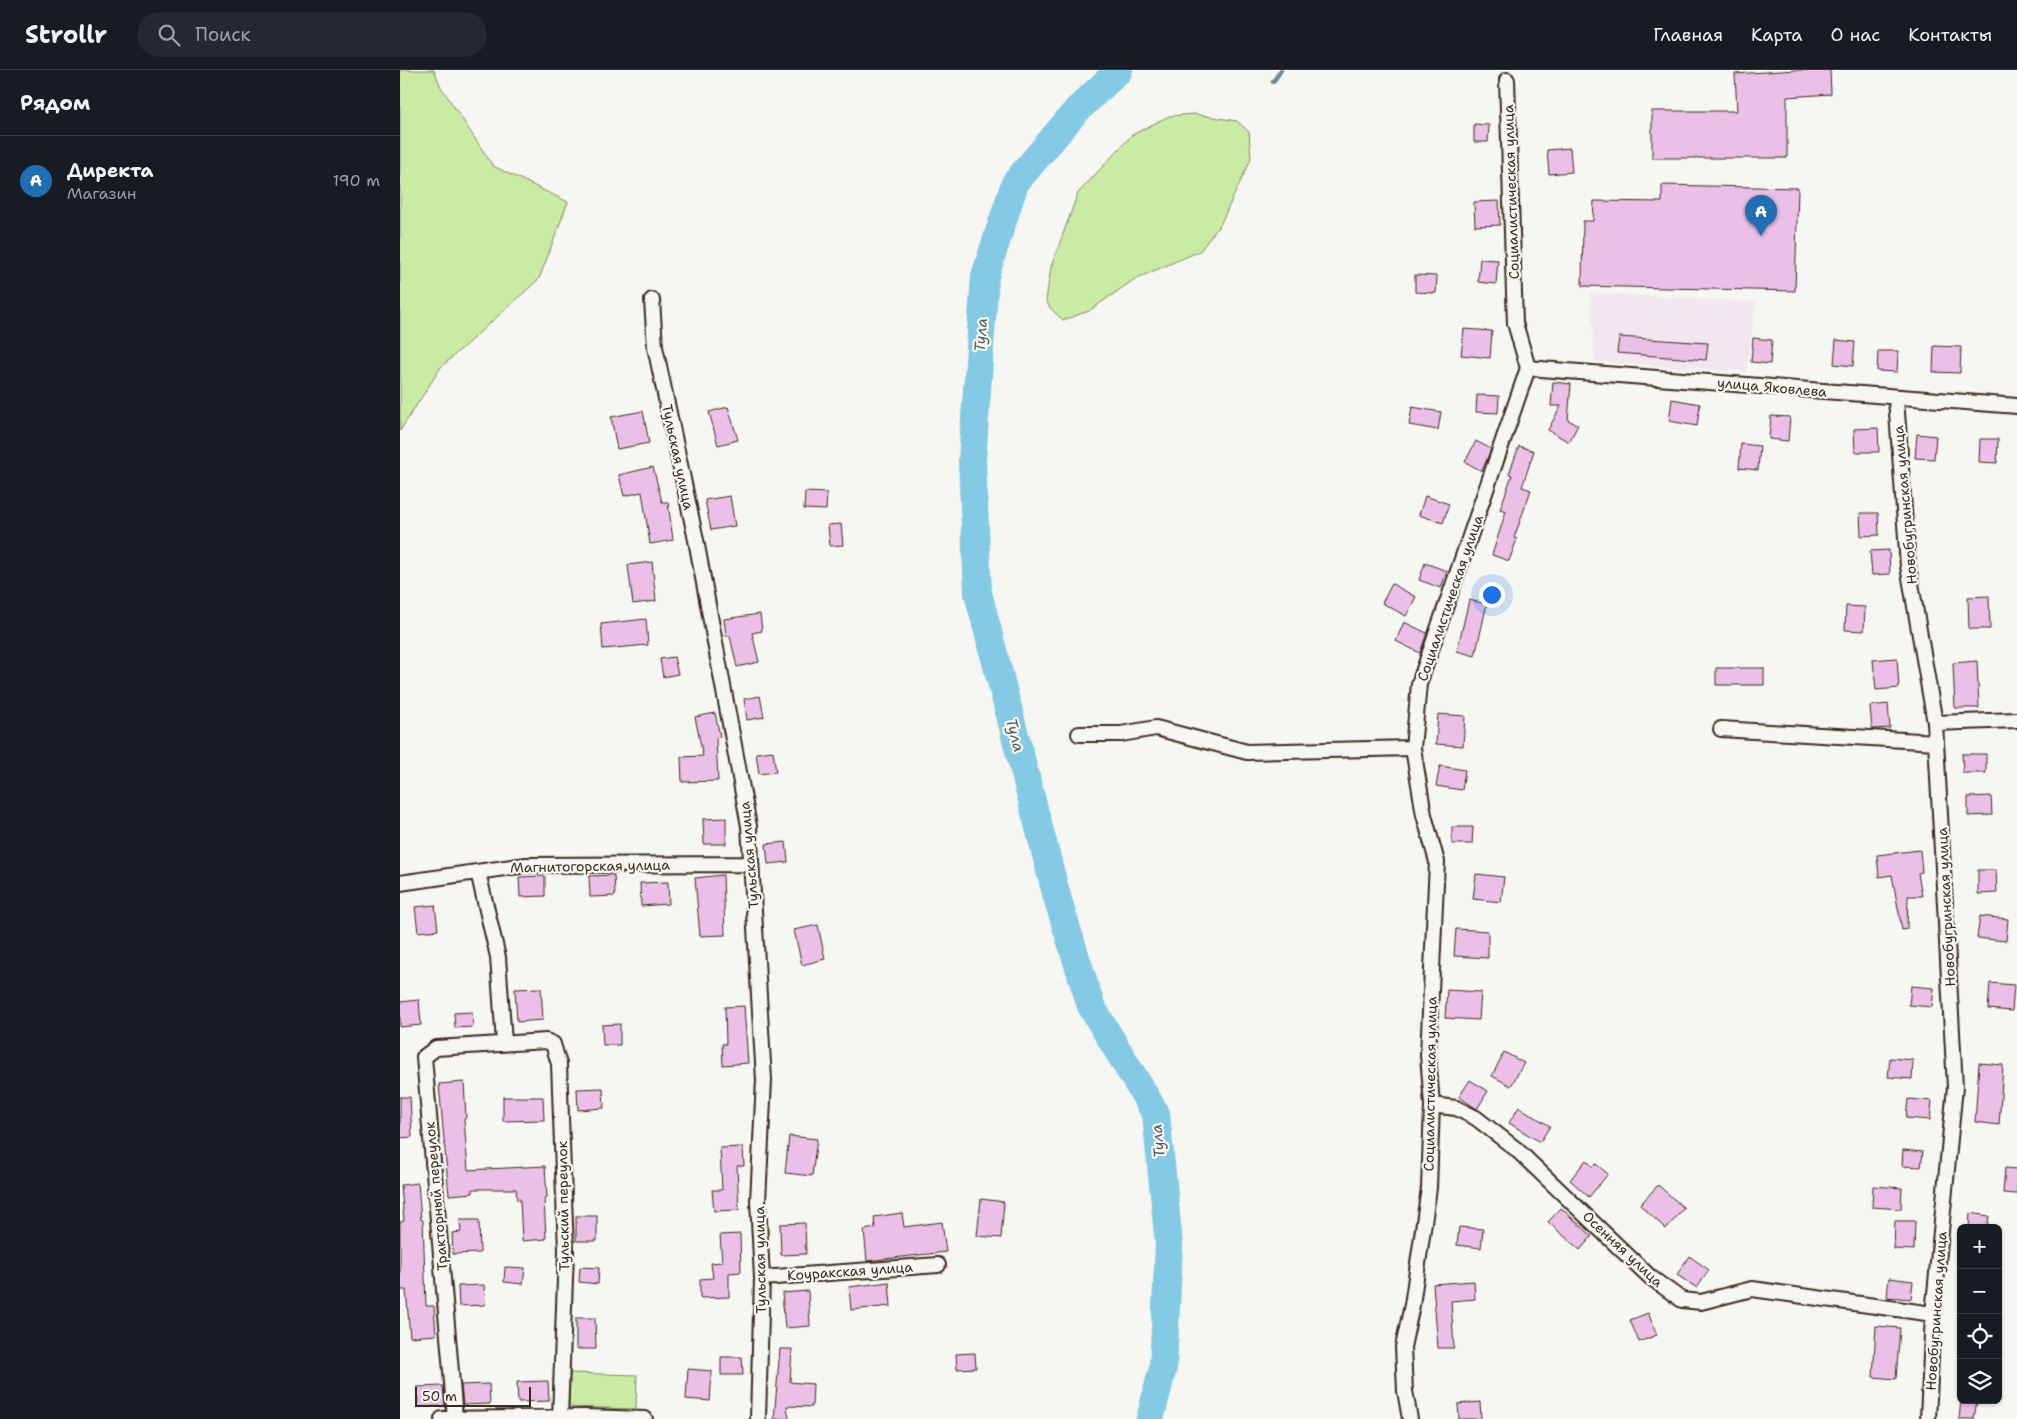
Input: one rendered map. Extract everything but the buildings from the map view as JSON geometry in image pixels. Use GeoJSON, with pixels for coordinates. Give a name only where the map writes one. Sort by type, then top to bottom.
{"type":"FeatureCollection","features":[{"type":"Feature","properties":{"kind":"street","name":"Социалистическая улица"},"geometry":{"type":"LineString","coordinates":[[1410,1419],[1405,1391],[1402,1347],[1412,1305],[1429,1188],[1432,1105],[1428,1055],[1437,862],[1424,815],[1413,748],[1420,684],[1528,368],[1515,323],[1508,80]]}},
{"type":"Feature","properties":{"kind":"street","name":"Тульская улица"},"geometry":{"type":"LineString","coordinates":[[652,300],[655,347],[698,550],[747,817],[764,1080],[758,1201],[762,1278],[758,1419]]}},
{"type":"Feature","properties":{"kind":"street","name":"улица Яковлева"},"geometry":{"type":"LineString","coordinates":[[1528,368],[2017,406]]}},
{"type":"Feature","properties":{"kind":"street","name":"Новобугринская улица"},"geometry":{"type":"LineString","coordinates":[[1896,398],[1908,566],[1935,723],[1955,1087],[1933,1314],[1928,1419]]}},
{"type":"Feature","properties":{"kind":"street"},"geometry":{"type":"LineString","coordinates":[[1935,723],[2017,720]]}},
{"type":"Feature","properties":{"kind":"street"},"geometry":{"type":"LineString","coordinates":[[1079,734],[1121,734],[1156,728],[1247,752],[1413,748]]}},
{"type":"Feature","properties":{"kind":"street"},"geometry":{"type":"LineString","coordinates":[[1721,729],[1936,742]]}},
{"type":"Feature","properties":{"kind":"street","name":"Магнитогорская улица"},"geometry":{"type":"LineString","coordinates":[[400,883],[526,865],[751,864]]}},
{"type":"Feature","properties":{"kind":"street"},"geometry":{"type":"LineString","coordinates":[[478,872],[498,957],[504,1043]]}},
{"type":"Feature","properties":{"kind":"street","name":"Тульский переулок"},"geometry":{"type":"LineString","coordinates":[[504,1043],[546,1041],[553,1044],[559,1064],[566,1251],[560,1418]]}},
{"type":"Feature","properties":{"kind":"street","name":"Тракторный переулок"},"geometry":{"type":"LineString","coordinates":[[449,1418],[424,1057],[436,1048],[504,1043]]}},
{"type":"Feature","properties":{"kind":"street","name":"Осенняя улица"},"geometry":{"type":"LineString","coordinates":[[1432,1105],[1456,1108],[1476,1118],[1516,1149],[1650,1277],[1682,1300],[1701,1302],[1752,1289],[1933,1314]]}},
{"type":"Feature","properties":{"kind":"street","name":"Коуракская улица"},"geometry":{"type":"LineString","coordinates":[[762,1278],[938,1265]]}},
{"type":"Feature","properties":{"kind":"street"},"geometry":{"type":"LineString","coordinates":[[449,1418],[646,1419]]}},
{"type":"Feature","properties":{"kind":"shaded area"},"geometry":{"type":"Polygon","coordinates":[[[1590,293],[1756,302],[1746,372],[1595,361],[1590,293]]]}},
{"type":"Feature","properties":{"kind":"green space"},"geometry":{"type":"Polygon","coordinates":[[[400,70],[434,70],[441,87],[493,166],[568,202],[539,279],[441,367],[400,431],[400,70]]]}},
{"type":"Feature","properties":{"kind":"green space"},"geometry":{"type":"Polygon","coordinates":[[[1194,114],[1237,121],[1249,132],[1251,159],[1221,223],[1200,251],[1135,279],[1089,311],[1063,320],[1050,308],[1046,300],[1051,267],[1078,193],[1132,135],[1169,116],[1194,114]]]}},
{"type":"Feature","properties":{"kind":"green space"},"geometry":{"type":"Polygon","coordinates":[[[570,1373],[637,1375],[636,1409],[569,1407],[570,1373]]]}},
{"type":"Feature","properties":{"kind":"waterway","name":"Тула"},"geometry":{"type":"LineString","coordinates":[[1119,70],[1076,111],[1015,183],[985,276],[972,461],[978,593],[1057,897],[1091,1006],[1156,1114],[1169,1245],[1163,1368],[1150,1419]]}},
{"type":"Feature","properties":{"kind":"waterway"},"geometry":{"type":"LineString","coordinates":[[1273,82],[1281,70]]}},
{"type":"Feature","properties":{"kind":"place","name":"Директа"},"geometry":{"type":"Point","coordinates":[1761,236]}}]}
